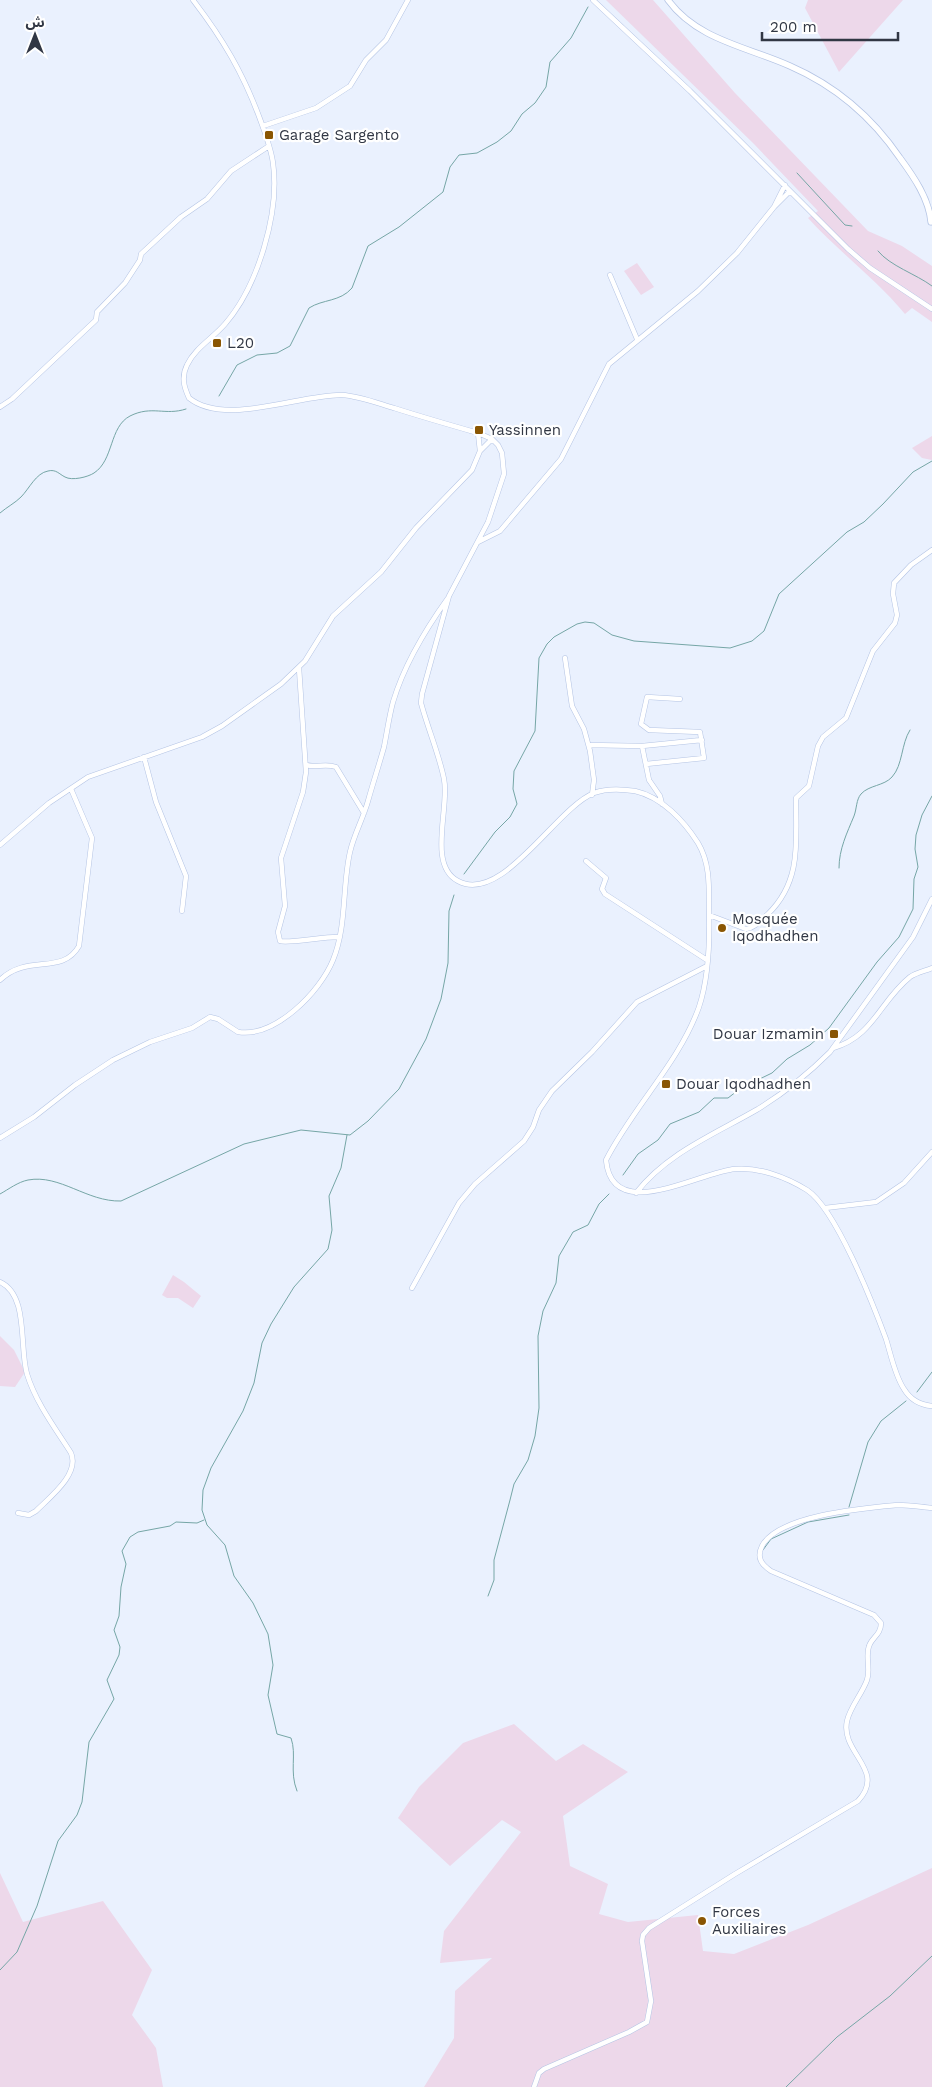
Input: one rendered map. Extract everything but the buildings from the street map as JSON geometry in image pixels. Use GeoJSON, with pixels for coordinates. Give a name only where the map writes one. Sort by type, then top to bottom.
{"type":"FeatureCollection","features":[{"type":"Feature","properties":{"kind":"main road"},"geometry":{"type":"LineString","coordinates":[[668,0],[678,13],[696,28],[799,70],[848,100],[886,138],[908,169],[930,206],[932,224]]}},
{"type":"Feature","properties":{"kind":"street"},"geometry":{"type":"LineString","coordinates":[[0,1138],[34,1117],[88,1075],[150,1042],[192,1028],[210,1018],[218,1019],[228,1027],[242,1032],[266,1028],[277,1023],[304,1000],[326,972],[332,961],[339,937],[350,851],[364,813],[384,746],[393,702],[402,678],[427,628],[450,596],[477,543],[493,510],[504,474],[502,453],[492,439],[478,433],[343,396],[274,406],[226,409],[205,407],[189,398],[183,383],[183,374],[187,363],[232,315],[248,287],[271,220],[274,188],[273,161],[263,126],[252,98],[230,51],[193,0]]}},
{"type":"Feature","properties":{"kind":"street"},"geometry":{"type":"LineString","coordinates":[[263,126],[316,108],[350,86],[366,60],[386,40],[408,0]]}},
{"type":"Feature","properties":{"kind":"street"},"geometry":{"type":"LineString","coordinates":[[593,0],[690,91],[861,261],[932,310]]}},
{"type":"Feature","properties":{"kind":"street"},"geometry":{"type":"LineString","coordinates":[[0,407],[12,399],[82,336],[96,320],[97,312],[134,270],[141,254],[181,217],[207,199],[231,171],[269,146]]}},
{"type":"Feature","properties":{"kind":"street"},"geometry":{"type":"LineString","coordinates":[[774,207],[785,185]]}},
{"type":"Feature","properties":{"kind":"street"},"geometry":{"type":"LineString","coordinates":[[477,543],[500,531],[561,459],[609,364],[637,339],[698,292],[737,253],[774,207],[790,191]]}},
{"type":"Feature","properties":{"kind":"street"},"geometry":{"type":"LineString","coordinates":[[610,275],[637,339]]}},
{"type":"Feature","properties":{"kind":"street"},"geometry":{"type":"LineString","coordinates":[[478,433],[480,451]]}},
{"type":"Feature","properties":{"kind":"street"},"geometry":{"type":"LineString","coordinates":[[0,845],[49,804],[97,773],[188,742],[222,726],[299,668],[333,616],[381,572],[416,528],[472,470],[480,451],[492,439]]}},
{"type":"Feature","properties":{"kind":"street"},"geometry":{"type":"LineString","coordinates":[[710,915],[746,929],[752,928],[772,910],[786,892],[797,850],[796,798],[809,786],[817,750],[823,738],[846,718],[873,651],[895,623],[897,615],[893,594],[894,583],[911,565],[932,550]]}},
{"type":"Feature","properties":{"kind":"street"},"geometry":{"type":"LineString","coordinates":[[450,596],[421,704],[444,779],[442,844],[444,866],[449,874],[465,884],[488,883],[498,878],[573,807],[592,795],[607,790],[629,790],[652,797],[662,804],[682,823],[702,852],[708,873],[710,915],[707,966],[699,1006],[688,1031],[606,1160],[611,1179],[619,1188],[636,1193],[658,1191],[716,1172],[745,1169],[770,1174],[808,1191],[825,1208],[868,1295],[902,1387],[918,1402],[932,1406]]}},
{"type":"Feature","properties":{"kind":"street"},"geometry":{"type":"LineString","coordinates":[[565,658],[572,706],[584,729],[589,745],[594,780],[592,795]]}},
{"type":"Feature","properties":{"kind":"street"},"geometry":{"type":"LineString","coordinates":[[299,668],[306,765],[302,792],[282,858],[285,906],[278,935],[280,941],[285,942],[304,938],[339,937]]}},
{"type":"Feature","properties":{"kind":"street"},"geometry":{"type":"LineString","coordinates":[[646,764],[704,758],[700,731],[650,730],[641,724],[647,697],[680,699]]}},
{"type":"Feature","properties":{"kind":"street"},"geometry":{"type":"LineString","coordinates":[[589,745],[642,746],[702,740]]}},
{"type":"Feature","properties":{"kind":"street"},"geometry":{"type":"LineString","coordinates":[[642,746],[649,780],[660,796],[662,804]]}},
{"type":"Feature","properties":{"kind":"street"},"geometry":{"type":"LineString","coordinates":[[144,757],[156,802],[186,876],[182,911]]}},
{"type":"Feature","properties":{"kind":"street"},"geometry":{"type":"LineString","coordinates":[[306,765],[329,765],[336,767],[364,813]]}},
{"type":"Feature","properties":{"kind":"street"},"geometry":{"type":"LineString","coordinates":[[0,980],[15,968],[60,962],[72,956],[78,946],[92,838],[71,789]]}},
{"type":"Feature","properties":{"kind":"street"},"geometry":{"type":"LineString","coordinates":[[586,861],[606,878],[602,887],[603,892],[707,960]]}},
{"type":"Feature","properties":{"kind":"street"},"geometry":{"type":"LineString","coordinates":[[636,1193],[663,1165],[680,1152],[778,1096],[810,1071],[832,1048],[913,937],[932,899]]}},
{"type":"Feature","properties":{"kind":"street"},"geometry":{"type":"LineString","coordinates":[[412,1288],[459,1203],[475,1184],[524,1141],[533,1127],[539,1110],[552,1090],[592,1052],[637,1002],[707,966]]}},
{"type":"Feature","properties":{"kind":"street"},"geometry":{"type":"LineString","coordinates":[[832,1048],[845,1045],[860,1035],[872,1023],[891,995],[912,976],[932,968]]}},
{"type":"Feature","properties":{"kind":"street"},"geometry":{"type":"LineString","coordinates":[[825,1208],[876,1202],[904,1183],[932,1152]]}},
{"type":"Feature","properties":{"kind":"street"},"geometry":{"type":"LineString","coordinates":[[0,1282],[8,1286],[17,1299],[23,1356],[32,1387],[71,1452],[74,1462],[71,1473],[36,1511],[29,1514],[18,1513]]}},
{"type":"Feature","properties":{"kind":"street"},"geometry":{"type":"LineString","coordinates":[[534,2087],[539,2073],[544,2069],[629,2032],[647,2022],[651,2001],[642,1948],[643,1935],[650,1928],[735,1874],[858,1801],[865,1793],[868,1776],[846,1731],[847,1720],[867,1679],[868,1649],[871,1642],[878,1635],[880,1623],[874,1615],[763,1566],[760,1559],[763,1544],[778,1531],[809,1518],[899,1505],[932,1508]]}},
{"type":"Feature","properties":{"kind":"shaded area"},"geometry":{"type":"Polygon","coordinates":[[[606,0],[653,0],[735,93],[868,231],[902,246],[932,266],[932,322],[912,308],[905,314],[882,289],[808,218],[818,211],[754,144],[606,0]]]}},
{"type":"Feature","properties":{"kind":"shaded area"},"geometry":{"type":"Polygon","coordinates":[[[808,0],[903,0],[839,72],[805,8],[808,0]]]}},
{"type":"Feature","properties":{"kind":"shaded area"},"geometry":{"type":"Polygon","coordinates":[[[637,263],[654,287],[641,295],[624,271],[637,263]]]}},
{"type":"Feature","properties":{"kind":"shaded area"},"geometry":{"type":"Polygon","coordinates":[[[932,436],[932,460],[922,458],[912,448],[932,436]]]}},
{"type":"Feature","properties":{"kind":"shaded area"},"geometry":{"type":"Polygon","coordinates":[[[173,1275],[201,1296],[193,1308],[178,1298],[167,1298],[162,1295],[173,1275]]]}},
{"type":"Feature","properties":{"kind":"shaded area"},"geometry":{"type":"Polygon","coordinates":[[[0,1336],[14,1350],[25,1372],[15,1387],[0,1386],[0,1336]]]}},
{"type":"Feature","properties":{"kind":"shaded area"},"geometry":{"type":"Polygon","coordinates":[[[514,1724],[556,1761],[583,1744],[628,1772],[563,1816],[570,1866],[608,1884],[599,1914],[628,1922],[698,1915],[703,1951],[734,1954],[808,1925],[932,1868],[932,2087],[424,2087],[454,2038],[455,1991],[492,1958],[440,1963],[444,1931],[521,1832],[502,1820],[450,1866],[398,1818],[419,1787],[463,1743],[514,1724]]]}},
{"type":"Feature","properties":{"kind":"shaded area"},"geometry":{"type":"Polygon","coordinates":[[[0,1873],[23,1922],[103,1901],[152,1970],[132,2015],[156,2048],[163,2087],[0,2087],[0,1873]]]}},
{"type":"Feature","properties":{"kind":"waterway"},"geometry":{"type":"LineString","coordinates":[[219,396],[237,365],[257,355],[277,353],[290,346],[309,308],[342,296],[352,288],[368,246],[399,227],[443,192],[450,167],[459,155],[477,153],[497,142],[511,131],[522,114],[535,103],[546,87],[550,62],[571,38],[588,7]]}},
{"type":"Feature","properties":{"kind":"waterway"},"geometry":{"type":"LineString","coordinates":[[797,173],[845,225],[852,226]]}},
{"type":"Feature","properties":{"kind":"waterway"},"geometry":{"type":"LineString","coordinates":[[878,251],[896,266],[932,286]]}},
{"type":"Feature","properties":{"kind":"waterway"},"geometry":{"type":"LineString","coordinates":[[0,513],[21,497],[36,478],[44,472],[53,471],[72,479],[94,473],[105,460],[118,428],[130,416],[145,411],[171,412],[186,409]]}},
{"type":"Feature","properties":{"kind":"waterway"},"geometry":{"type":"LineString","coordinates":[[464,874],[495,832],[510,817],[517,804],[513,789],[514,771],[535,731],[539,658],[547,644],[554,637],[577,624],[585,622],[594,623],[612,635],[634,641],[730,648],[752,641],[764,631],[779,594],[847,532],[864,522],[913,472],[932,461]]}},
{"type":"Feature","properties":{"kind":"waterway"},"geometry":{"type":"LineString","coordinates":[[839,868],[842,848],[859,796],[864,791],[889,780],[896,772],[910,730]]}},
{"type":"Feature","properties":{"kind":"waterway"},"geometry":{"type":"LineString","coordinates":[[623,1175],[638,1154],[658,1140],[670,1124],[699,1112],[714,1098],[728,1098],[741,1088],[772,1073],[787,1059],[810,1045],[829,1028],[877,962],[899,937],[913,909],[914,879],[918,867],[915,849],[916,835],[922,815],[932,796]]}},
{"type":"Feature","properties":{"kind":"waterway"},"geometry":{"type":"LineString","coordinates":[[0,1194],[24,1181],[40,1179],[63,1184],[97,1197],[121,1201],[244,1144],[301,1130],[350,1135],[368,1121],[399,1089],[426,1039],[441,999],[448,963],[449,911],[454,895]]}},
{"type":"Feature","properties":{"kind":"waterway"},"geometry":{"type":"LineString","coordinates":[[297,1791],[294,1777],[293,1744],[291,1738],[277,1734],[268,1695],[273,1665],[268,1634],[253,1603],[234,1576],[225,1545],[207,1525],[202,1510],[203,1490],[211,1468],[243,1411],[254,1383],[262,1343],[271,1324],[294,1287],[328,1249],[332,1230],[329,1196],[341,1168],[347,1135]]}},
{"type":"Feature","properties":{"kind":"waterway"},"geometry":{"type":"LineString","coordinates":[[488,1596],[494,1580],[494,1560],[514,1484],[528,1460],[535,1436],[539,1408],[538,1336],[543,1311],[556,1283],[559,1256],[573,1232],[588,1225],[599,1204],[609,1194]]}},
{"type":"Feature","properties":{"kind":"waterway"},"geometry":{"type":"LineString","coordinates":[[917,1392],[932,1372]]}},
{"type":"Feature","properties":{"kind":"waterway"},"geometry":{"type":"LineString","coordinates":[[849,1507],[868,1442],[881,1421],[906,1401]]}},
{"type":"Feature","properties":{"kind":"waterway"},"geometry":{"type":"LineString","coordinates":[[763,1550],[771,1539],[808,1522],[849,1515]]}},
{"type":"Feature","properties":{"kind":"waterway"},"geometry":{"type":"LineString","coordinates":[[0,1970],[17,1952],[37,1906],[58,1841],[77,1815],[82,1802],[89,1742],[114,1699],[107,1680],[119,1655],[120,1647],[114,1630],[119,1616],[121,1587],[126,1564],[122,1551],[130,1537],[138,1532],[170,1526],[176,1522],[197,1523],[204,1520]]}},
{"type":"Feature","properties":{"kind":"waterway"},"geometry":{"type":"LineString","coordinates":[[786,2087],[837,2037],[890,1996],[932,1956]]}},
{"type":"Feature","properties":{"kind":"place","name":"Garage Sargento"},"geometry":{"type":"Point","coordinates":[269,135]}},
{"type":"Feature","properties":{"kind":"place","name":"L20"},"geometry":{"type":"Point","coordinates":[217,343]}},
{"type":"Feature","properties":{"kind":"place","name":"Yassinnen"},"geometry":{"type":"Point","coordinates":[479,430]}},
{"type":"Feature","properties":{"kind":"place","name":"Mosquée Iqodhadhen"},"geometry":{"type":"Point","coordinates":[722,928]}},
{"type":"Feature","properties":{"kind":"place","name":"Douar Izmamin"},"geometry":{"type":"Point","coordinates":[834,1034]}},
{"type":"Feature","properties":{"kind":"place","name":"Douar Iqodhadhen"},"geometry":{"type":"Point","coordinates":[666,1084]}},
{"type":"Feature","properties":{"kind":"place","name":"Forces Auxiliaires"},"geometry":{"type":"Point","coordinates":[702,1921]}}]}
